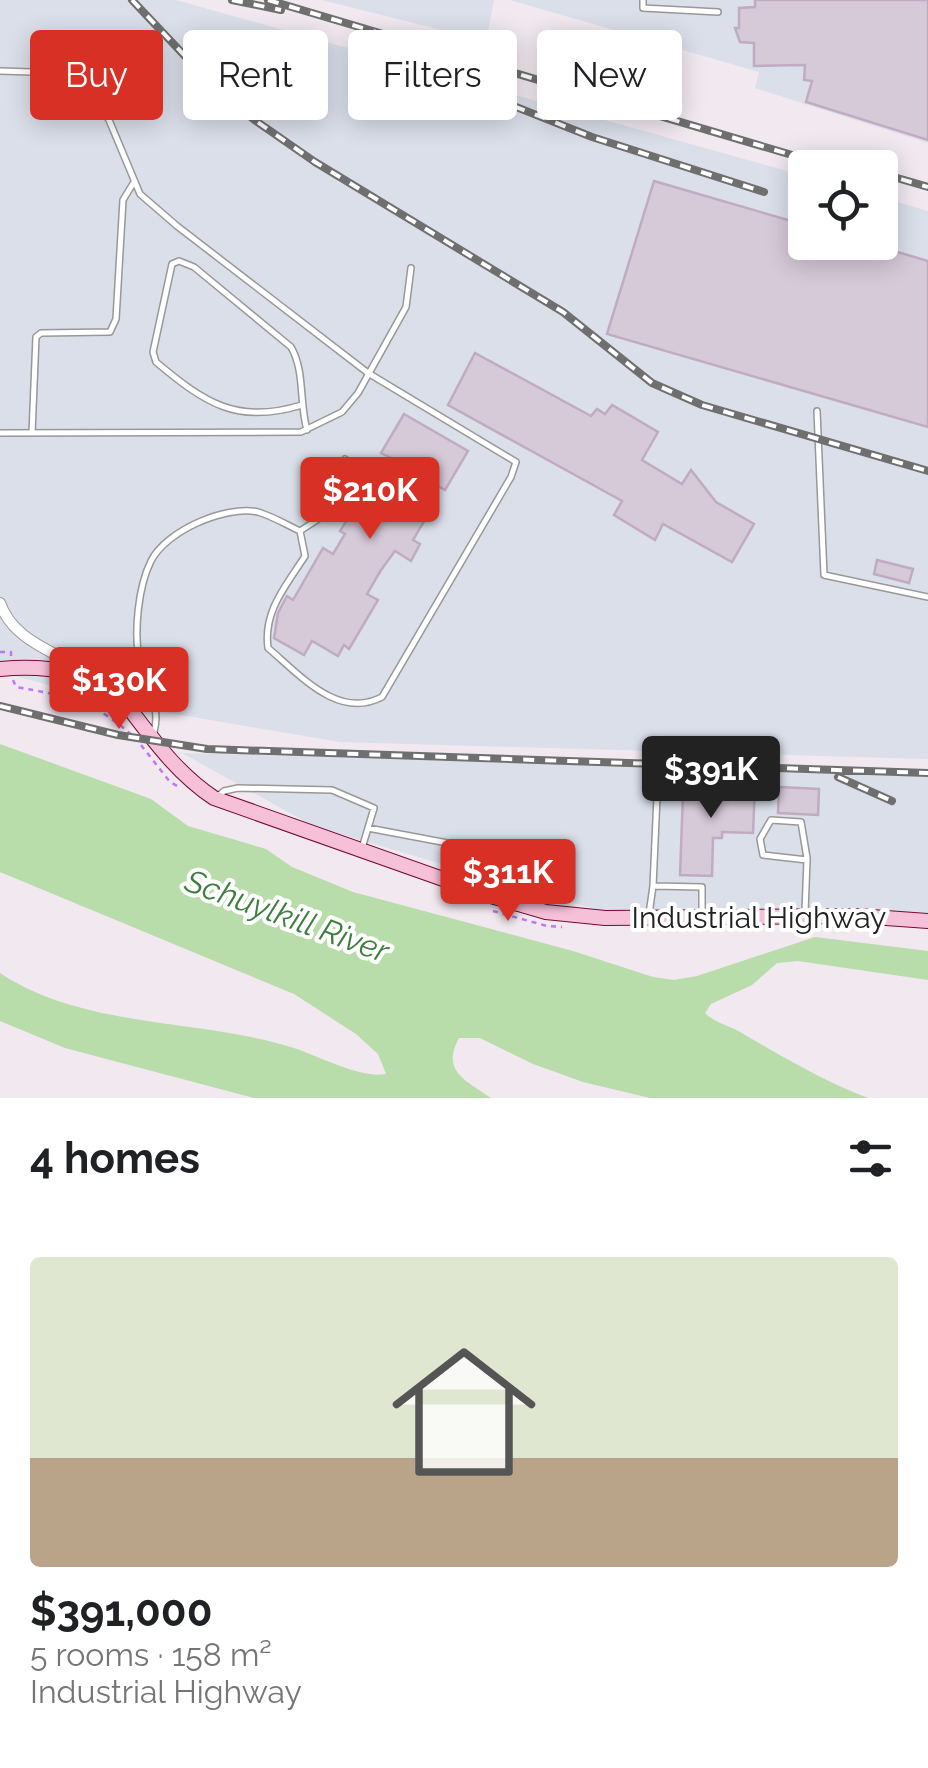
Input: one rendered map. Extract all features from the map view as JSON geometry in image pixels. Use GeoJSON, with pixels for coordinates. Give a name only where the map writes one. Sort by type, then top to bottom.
{"type":"FeatureCollection","features":[{"type":"Feature","properties":{"kind":"street"},"geometry":{"type":"LineString","coordinates":[[0,603],[5,619],[28,641],[68,658],[117,696]]}},
{"type":"Feature","properties":{"kind":"street","name":"Industrial Highway"},"geometry":{"type":"LineString","coordinates":[[0,668],[58,669],[83,676],[117,696],[192,784],[215,798],[361,850],[491,903],[605,918],[804,915],[928,921]]}},
{"type":"Feature","properties":{"kind":"lane"},"geometry":{"type":"LineString","coordinates":[[643,0],[643,8],[718,12]]}},
{"type":"Feature","properties":{"kind":"lane"},"geometry":{"type":"LineString","coordinates":[[0,71],[32,72],[80,85],[96,100],[108,120],[140,194],[176,226],[368,373],[516,462],[511,477],[382,697],[366,705],[346,704],[314,688],[268,648],[266,630],[271,609],[305,556],[300,531]]}},
{"type":"Feature","properties":{"kind":"lane"},"geometry":{"type":"LineString","coordinates":[[32,433],[36,337],[41,332],[110,332],[116,318],[124,200],[134,182]]}},
{"type":"Feature","properties":{"kind":"lane"},"geometry":{"type":"LineString","coordinates":[[302,405],[266,415],[239,412],[213,404],[156,362],[153,352],[172,264],[180,261],[194,267],[291,347],[300,361],[307,430]]}},
{"type":"Feature","properties":{"kind":"lane"},"geometry":{"type":"LineString","coordinates":[[0,433],[307,430],[342,412],[358,393],[406,306],[411,268]]}},
{"type":"Feature","properties":{"kind":"lane"},"geometry":{"type":"LineString","coordinates":[[817,410],[824,575],[928,598]]}},
{"type":"Feature","properties":{"kind":"lane"},"geometry":{"type":"LineString","coordinates":[[300,531],[323,516],[345,459]]}},
{"type":"Feature","properties":{"kind":"lane"},"geometry":{"type":"LineString","coordinates":[[152,740],[159,713],[138,659],[138,634],[142,590],[152,558],[186,527],[214,516],[256,512],[300,531]]}},
{"type":"Feature","properties":{"kind":"lane"},"geometry":{"type":"LineString","coordinates":[[215,798],[238,788],[332,790],[374,808],[361,850]]}},
{"type":"Feature","properties":{"kind":"lane"},"geometry":{"type":"LineString","coordinates":[[649,917],[657,797]]}},
{"type":"Feature","properties":{"kind":"lane"},"geometry":{"type":"LineString","coordinates":[[804,915],[807,860],[801,822],[771,820],[760,839],[763,855],[807,860]]}},
{"type":"Feature","properties":{"kind":"lane"},"geometry":{"type":"LineString","coordinates":[[368,828],[469,849],[490,873],[491,903]]}},
{"type":"Feature","properties":{"kind":"lane"},"geometry":{"type":"LineString","coordinates":[[652,886],[702,887],[702,916]]}},
{"type":"Feature","properties":{"kind":"path"},"geometry":{"type":"LineString","coordinates":[[13,680],[16,687]]}},
{"type":"Feature","properties":{"kind":"path"},"geometry":{"type":"LineString","coordinates":[[0,682],[60,695],[108,713],[136,739],[170,782],[184,790]]}},
{"type":"Feature","properties":{"kind":"path"},"geometry":{"type":"LineString","coordinates":[[491,903],[547,926],[575,928]]}},
{"type":"Feature","properties":{"kind":"shaded area"},"geometry":{"type":"Polygon","coordinates":[[[0,0],[176,0],[283,30],[183,30],[183,120],[328,120],[328,43],[348,48],[348,120],[517,120],[517,95],[537,101],[537,120],[605,120],[788,171],[788,260],[898,260],[898,202],[928,211],[928,759],[340,742],[128,706],[0,672],[0,0]]]}},
{"type":"Feature","properties":{"kind":"shaded area"},"geometry":{"type":"Polygon","coordinates":[[[322,0],[494,0],[488,30],[442,30],[322,0]]]}},
{"type":"Feature","properties":{"kind":"shaded area"},"geometry":{"type":"Polygon","coordinates":[[[510,0],[928,0],[928,143],[755,88],[759,72],[682,50],[682,30],[614,30],[510,0]]]}},
{"type":"Feature","properties":{"kind":"shaded area"},"geometry":{"type":"Polygon","coordinates":[[[182,753],[928,775],[928,923],[872,916],[598,910],[313,826],[182,753]]]}},
{"type":"Feature","properties":{"kind":"water","name":"Schuylkill River"},"geometry":{"type":"Polygon","coordinates":[[[0,744],[151,799],[188,826],[266,849],[292,867],[353,892],[573,951],[653,977],[674,980],[697,976],[815,937],[928,951],[928,980],[798,961],[777,963],[752,985],[711,1004],[705,1013],[802,1068],[868,1098],[650,1098],[583,1082],[533,1064],[480,1038],[459,1038],[454,1049],[454,1067],[491,1098],[254,1098],[65,1048],[0,1021],[0,973],[68,1004],[255,1038],[351,1070],[386,1074],[378,1054],[356,1034],[294,994],[0,872],[0,744]]]}},
{"type":"Feature","properties":{"kind":"building"},"geometry":{"type":"Polygon","coordinates":[[[755,0],[928,0],[928,140],[806,102],[812,81],[804,80],[805,65],[754,66],[754,43],[740,42],[735,28],[739,28],[739,8],[755,7],[755,0]]]}},
{"type":"Feature","properties":{"kind":"building"},"geometry":{"type":"Polygon","coordinates":[[[654,181],[788,220],[788,260],[898,260],[898,252],[928,261],[928,427],[607,334],[654,181]]]}},
{"type":"Feature","properties":{"kind":"building"},"geometry":{"type":"Polygon","coordinates":[[[475,353],[591,416],[597,409],[605,414],[612,405],[658,432],[642,460],[682,484],[691,470],[716,502],[754,524],[732,562],[663,524],[655,540],[614,515],[622,501],[448,405],[475,353]]]}},
{"type":"Feature","properties":{"kind":"building"},"geometry":{"type":"Polygon","coordinates":[[[404,414],[468,451],[445,490],[436,485],[419,514],[426,518],[413,540],[420,544],[411,561],[395,551],[381,570],[367,594],[378,600],[349,649],[344,645],[338,656],[312,641],[304,655],[274,638],[278,613],[287,596],[293,600],[323,548],[333,554],[345,534],[340,531],[350,515],[356,519],[391,458],[381,453],[404,414]]]}},
{"type":"Feature","properties":{"kind":"building"},"geometry":{"type":"Polygon","coordinates":[[[877,560],[913,569],[909,583],[874,574],[877,560]]]}},
{"type":"Feature","properties":{"kind":"building"},"geometry":{"type":"Polygon","coordinates":[[[674,783],[755,786],[753,833],[722,832],[722,838],[713,838],[712,876],[680,875],[683,794],[674,794],[674,783]]]}},
{"type":"Feature","properties":{"kind":"building"},"geometry":{"type":"Polygon","coordinates":[[[779,787],[819,789],[818,815],[778,813],[779,787]]]}},
{"type":"Feature","properties":{"kind":"railway"},"geometry":{"type":"LineString","coordinates":[[132,0],[217,90],[256,121],[315,162],[563,312],[652,383],[702,405],[928,471]]}},
{"type":"Feature","properties":{"kind":"railway"},"geometry":{"type":"LineString","coordinates":[[232,0],[281,10]]}},
{"type":"Feature","properties":{"kind":"railway"},"geometry":{"type":"LineString","coordinates":[[268,0],[788,154]]}},
{"type":"Feature","properties":{"kind":"railway"},"geometry":{"type":"LineString","coordinates":[[517,107],[592,137],[764,192]]}},
{"type":"Feature","properties":{"kind":"railway"},"geometry":{"type":"LineString","coordinates":[[898,178],[928,187]]}},
{"type":"Feature","properties":{"kind":"railway"},"geometry":{"type":"LineString","coordinates":[[0,706],[118,735],[207,749],[928,773]]}},
{"type":"Feature","properties":{"kind":"railway"},"geometry":{"type":"LineString","coordinates":[[838,777],[892,801]]}}]}
